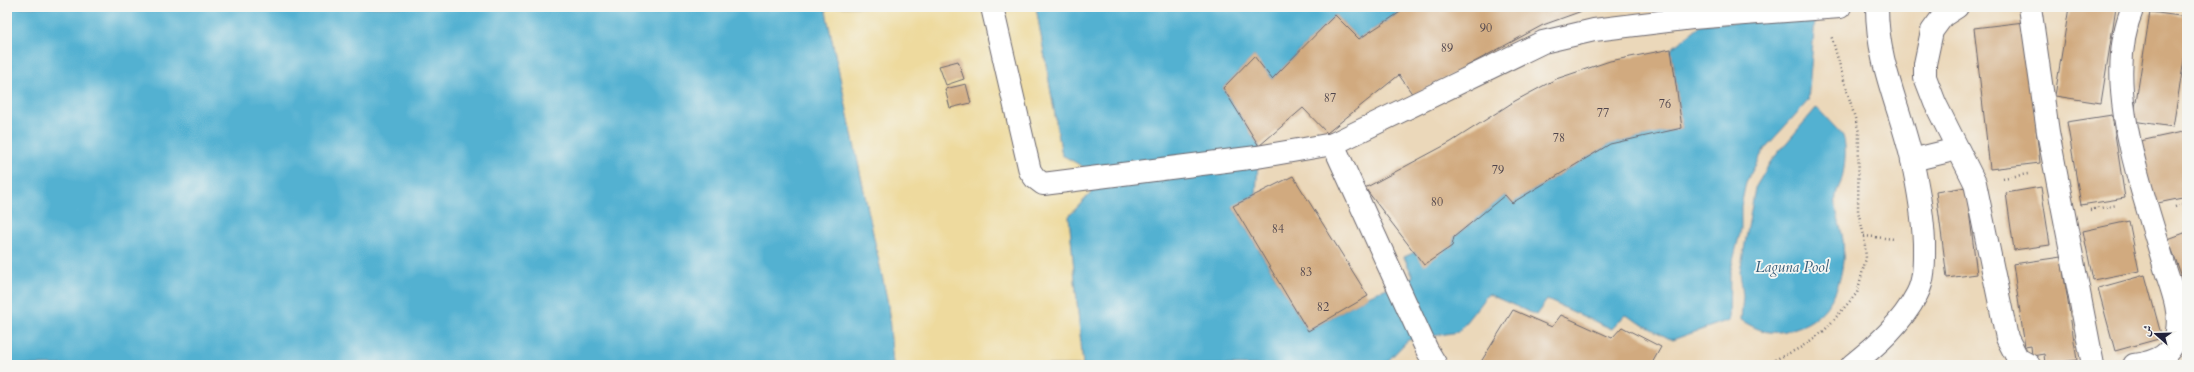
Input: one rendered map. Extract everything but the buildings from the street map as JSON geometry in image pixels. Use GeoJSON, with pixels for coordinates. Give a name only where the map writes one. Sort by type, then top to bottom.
{"type":"FeatureCollection","features":[{"type":"Feature","properties":{"kind":"street"},"geometry":{"type":"LineString","coordinates":[[992,7],[1030,171],[1035,178],[1043,184],[1257,157],[1333,144],[1543,42],[1594,30],[1692,18],[1827,8]]}},
{"type":"Feature","properties":{"kind":"street"},"geometry":{"type":"LineString","coordinates":[[1852,365],[1889,334],[1917,294],[1924,266],[1924,235],[1921,205],[1912,160],[1883,63],[1877,32],[1877,7]]}},
{"type":"Feature","properties":{"kind":"street"},"geometry":{"type":"LineString","coordinates":[[1957,7],[1943,16],[1932,31],[1925,64],[1925,77],[1935,103],[1947,124],[1957,149],[1975,184],[2007,338],[2018,359],[2029,365]]}},
{"type":"Feature","properties":{"kind":"street"},"geometry":{"type":"LineString","coordinates":[[2030,7],[2048,132],[2093,365]]}},
{"type":"Feature","properties":{"kind":"street"},"geometry":{"type":"LineString","coordinates":[[2133,7],[2123,37],[2121,68],[2124,108],[2132,150],[2145,200],[2175,297],[2177,333],[2170,349],[2161,359],[2134,365]]}},
{"type":"Feature","properties":{"kind":"street"},"geometry":{"type":"LineString","coordinates":[[1333,144],[1431,357]]}},
{"type":"Feature","properties":{"kind":"street"},"geometry":{"type":"LineString","coordinates":[[1912,160],[1957,149]]}},
{"type":"Feature","properties":{"kind":"path"},"geometry":{"type":"LineString","coordinates":[[1764,365],[1800,348],[1824,331],[1857,294],[1866,258],[1864,236],[1858,211],[1859,132],[1853,107],[1832,40],[1827,8]]}},
{"type":"Feature","properties":{"kind":"path"},"geometry":{"type":"LineString","coordinates":[[1975,184],[2056,170]]}},
{"type":"Feature","properties":{"kind":"path"},"geometry":{"type":"LineString","coordinates":[[2064,215],[2145,200]]}},
{"type":"Feature","properties":{"kind":"shaded area"},"geometry":{"type":"Polygon","coordinates":[[[1408,7],[1698,7],[1702,24],[1682,128],[1650,135],[1585,159],[1512,203],[1505,195],[1452,246],[1405,257],[1413,276],[1368,296],[1308,331],[1233,206],[1223,88],[1254,56],[1272,79],[1335,15],[1359,39],[1408,7]]]}},
{"type":"Feature","properties":{"kind":"shaded area"},"geometry":{"type":"Polygon","coordinates":[[[1815,7],[2187,7],[2187,365],[1384,365],[1408,340],[1458,332],[1488,294],[1536,315],[1547,300],[1611,329],[1624,315],[1672,340],[1729,320],[1730,273],[1741,229],[1741,206],[1746,182],[1765,148],[1808,101],[1815,7]]]}},
{"type":"Feature","properties":{"kind":"sand"},"geometry":{"type":"Polygon","coordinates":[[[825,7],[1036,7],[1062,155],[1089,170],[1091,193],[1069,216],[1083,365],[893,365],[888,304],[825,7]]]}},
{"type":"Feature","properties":{"kind":"water"},"geometry":{"type":"Polygon","coordinates":[[[7,7],[825,7],[888,304],[893,365],[7,365],[7,7]]]}},
{"type":"Feature","properties":{"kind":"water"},"geometry":{"type":"Polygon","coordinates":[[[1036,7],[1408,7],[1359,39],[1335,15],[1272,79],[1254,56],[1223,88],[1259,146],[1256,195],[1233,207],[1308,331],[1368,296],[1413,277],[1404,257],[1415,252],[1452,246],[1454,237],[1505,195],[1512,203],[1610,144],[1682,128],[1671,49],[1702,24],[1815,19],[1808,101],[1765,148],[1746,182],[1741,206],[1741,229],[1730,273],[1729,320],[1672,340],[1625,315],[1612,329],[1547,300],[1536,315],[1488,294],[1458,332],[1408,340],[1384,365],[1083,365],[1069,216],[1091,193],[1089,170],[1062,155],[1036,7]]]}},
{"type":"Feature","properties":{"kind":"water","name":"Laguna Pool"},"geometry":{"type":"Polygon","coordinates":[[[1817,107],[1843,136],[1845,146],[1844,168],[1836,201],[1843,240],[1840,278],[1830,302],[1813,320],[1801,326],[1784,331],[1763,331],[1741,320],[1743,296],[1740,272],[1755,188],[1771,161],[1817,107]]]}}]}
